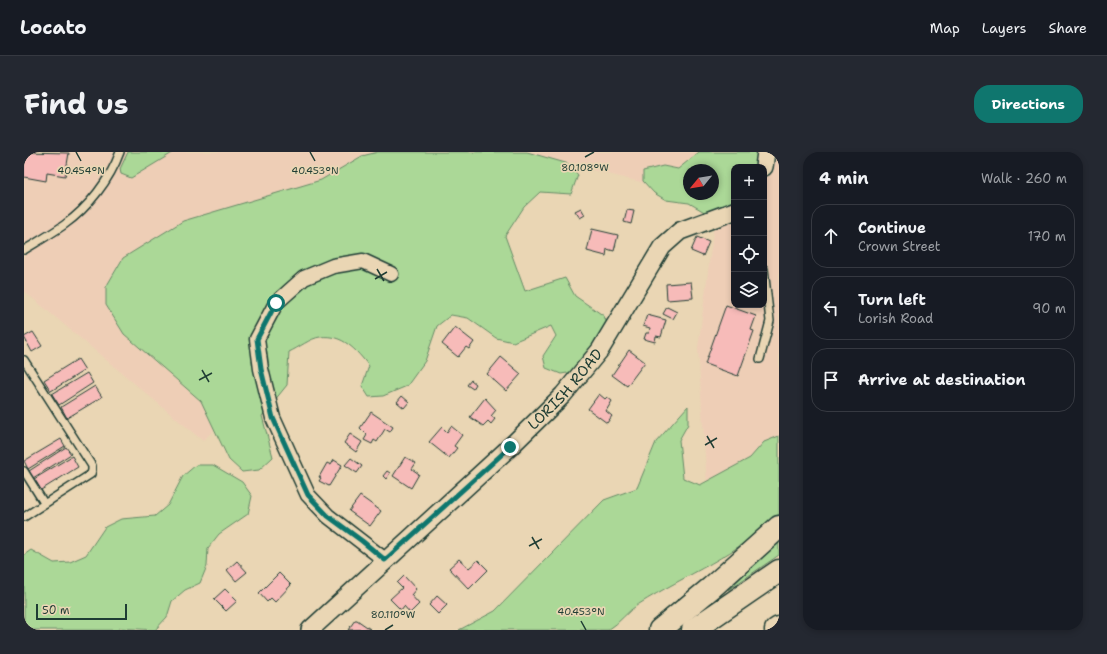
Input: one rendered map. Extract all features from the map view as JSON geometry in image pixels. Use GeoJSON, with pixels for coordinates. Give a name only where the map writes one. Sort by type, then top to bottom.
{"type":"FeatureCollection","features":[{"type":"Feature","properties":{"kind":"highway"},"geometry":{"type":"LineString","coordinates":[[660,630],[711,588],[779,528]]}},
{"type":"Feature","properties":{"kind":"highway"},"geometry":{"type":"LineString","coordinates":[[693,630],[779,571]]}},
{"type":"Feature","properties":{"kind":"street"},"geometry":{"type":"LineString","coordinates":[[764,164],[766,152]]}},
{"type":"Feature","properties":{"kind":"street","name":"LORISH ROAD"},"geometry":{"type":"LineString","coordinates":[[315,629],[385,560],[504,452],[563,395],[600,350],[662,247],[680,231],[731,212]]}},
{"type":"Feature","properties":{"kind":"street"},"geometry":{"type":"LineString","coordinates":[[385,560],[328,516],[308,495],[273,418],[261,369],[257,339],[276,303],[304,278],[333,266],[363,261],[391,274]]}},
{"type":"Feature","properties":{"kind":"lane"},"geometry":{"type":"LineString","coordinates":[[24,250],[64,225],[82,210],[116,164],[120,152]]}},
{"type":"Feature","properties":{"kind":"lane"},"geometry":{"type":"LineString","coordinates":[[760,359],[770,321],[764,272]]}},
{"type":"Feature","properties":{"kind":"lane"},"geometry":{"type":"LineString","coordinates":[[24,360],[92,466],[90,474],[24,516]]}},
{"type":"Feature","properties":{"kind":"lane"},"geometry":{"type":"LineString","coordinates":[[24,471],[44,503]]}},
{"type":"Feature","properties":{"kind":"shaded area"},"geometry":{"type":"Polygon","coordinates":[[[24,152],[484,152],[203,441],[24,291],[24,152]]]}},
{"type":"Feature","properties":{"kind":"shaded area"},"geometry":{"type":"Polygon","coordinates":[[[519,152],[779,152],[779,472],[710,531],[698,348],[715,218],[714,200],[719,200],[719,164],[683,164],[683,193],[519,152]]]}},
{"type":"Feature","properties":{"kind":"green space"},"geometry":{"type":"Polygon","coordinates":[[[128,152],[174,152],[131,178],[121,174],[120,169],[128,152]]]}},
{"type":"Feature","properties":{"kind":"green space"},"geometry":{"type":"Polygon","coordinates":[[[378,152],[527,152],[569,164],[578,175],[571,194],[540,192],[524,207],[505,236],[525,291],[565,278],[575,296],[604,316],[610,331],[580,371],[561,374],[546,368],[543,356],[556,336],[551,326],[513,342],[496,338],[468,318],[451,315],[437,326],[425,361],[407,386],[383,396],[369,397],[362,386],[369,366],[359,354],[348,344],[336,338],[320,337],[313,339],[289,352],[287,385],[262,416],[273,457],[259,470],[242,472],[229,460],[201,401],[124,334],[106,305],[106,287],[123,258],[183,221],[321,180],[362,156],[378,152]]]}},
{"type":"Feature","properties":{"kind":"green space"},"geometry":{"type":"Polygon","coordinates":[[[699,152],[765,152],[763,164],[731,164],[731,211],[713,217],[689,203],[666,200],[654,193],[643,181],[643,171],[663,166],[678,169],[683,165],[683,200],[719,200],[719,164],[684,164],[699,152]]]}},
{"type":"Feature","properties":{"kind":"green space"},"geometry":{"type":"Polygon","coordinates":[[[688,406],[688,424],[679,440],[683,478],[700,485],[750,458],[764,442],[779,436],[779,514],[747,541],[712,563],[639,604],[608,630],[459,630],[495,611],[604,500],[637,488],[656,442],[688,406]]]}},
{"type":"Feature","properties":{"kind":"green space"},"geometry":{"type":"Polygon","coordinates":[[[196,465],[213,465],[242,482],[252,496],[248,514],[219,534],[208,548],[207,566],[200,583],[185,590],[172,601],[167,617],[155,630],[120,628],[117,630],[24,630],[24,555],[31,550],[54,563],[70,562],[86,555],[105,527],[121,519],[155,516],[168,505],[183,476],[196,465]]]}},
{"type":"Feature","properties":{"kind":"green space"},"geometry":{"type":"Polygon","coordinates":[[[779,541],[779,555],[728,590],[779,541]]]}},
{"type":"Feature","properties":{"kind":"building"},"geometry":{"type":"Polygon","coordinates":[[[24,152],[69,153],[65,176],[47,173],[46,181],[24,177],[24,152]]]}},
{"type":"Feature","properties":{"kind":"building"},"geometry":{"type":"Polygon","coordinates":[[[581,208],[585,215],[580,218],[575,211],[581,208]]]}},
{"type":"Feature","properties":{"kind":"building"},"geometry":{"type":"Polygon","coordinates":[[[627,210],[634,211],[631,224],[624,222],[627,210]]]}},
{"type":"Feature","properties":{"kind":"building"},"geometry":{"type":"Polygon","coordinates":[[[592,229],[618,235],[614,251],[607,249],[606,256],[587,251],[592,229]]]}},
{"type":"Feature","properties":{"kind":"building"},"geometry":{"type":"Polygon","coordinates":[[[697,237],[709,242],[703,256],[691,251],[697,237]]]}},
{"type":"Feature","properties":{"kind":"building"},"geometry":{"type":"Polygon","coordinates":[[[691,282],[693,298],[667,300],[666,284],[691,282]]]}},
{"type":"Feature","properties":{"kind":"building"},"geometry":{"type":"Polygon","coordinates":[[[726,305],[756,316],[751,330],[754,331],[738,376],[705,364],[726,305]]]}},
{"type":"Feature","properties":{"kind":"building"},"geometry":{"type":"Polygon","coordinates":[[[667,307],[677,312],[673,319],[663,314],[667,307]]]}},
{"type":"Feature","properties":{"kind":"building"},"geometry":{"type":"Polygon","coordinates":[[[647,315],[666,320],[661,337],[656,336],[655,342],[644,339],[646,333],[649,333],[650,328],[643,326],[647,315]]]}},
{"type":"Feature","properties":{"kind":"building"},"geometry":{"type":"Polygon","coordinates":[[[455,327],[474,342],[469,349],[466,347],[458,357],[442,344],[455,327]]]}},
{"type":"Feature","properties":{"kind":"building"},"geometry":{"type":"Polygon","coordinates":[[[33,332],[42,346],[32,352],[24,337],[33,332]]]}},
{"type":"Feature","properties":{"kind":"building"},"geometry":{"type":"Polygon","coordinates":[[[629,350],[645,362],[627,386],[612,375],[629,350]]]}},
{"type":"Feature","properties":{"kind":"building"},"geometry":{"type":"Polygon","coordinates":[[[501,357],[521,374],[506,391],[487,374],[501,357]]]}},
{"type":"Feature","properties":{"kind":"building"},"geometry":{"type":"Polygon","coordinates":[[[78,359],[85,370],[51,391],[44,380],[78,359]]]}},
{"type":"Feature","properties":{"kind":"building"},"geometry":{"type":"Polygon","coordinates":[[[87,373],[93,383],[59,405],[52,394],[87,373]]]}},
{"type":"Feature","properties":{"kind":"building"},"geometry":{"type":"Polygon","coordinates":[[[471,380],[476,384],[473,389],[467,385],[471,380]]]}},
{"type":"Feature","properties":{"kind":"building"},"geometry":{"type":"Polygon","coordinates":[[[95,386],[102,397],[67,418],[61,407],[95,386]]]}},
{"type":"Feature","properties":{"kind":"building"},"geometry":{"type":"Polygon","coordinates":[[[599,394],[605,399],[607,397],[612,401],[606,411],[612,416],[607,423],[588,409],[599,394]]]}},
{"type":"Feature","properties":{"kind":"building"},"geometry":{"type":"Polygon","coordinates":[[[402,396],[409,402],[404,408],[397,402],[402,396]]]}},
{"type":"Feature","properties":{"kind":"building"},"geometry":{"type":"Polygon","coordinates":[[[485,398],[496,410],[491,416],[495,419],[491,424],[488,421],[483,426],[470,417],[485,398]]]}},
{"type":"Feature","properties":{"kind":"building"},"geometry":{"type":"Polygon","coordinates":[[[371,412],[393,427],[390,432],[385,429],[377,442],[374,440],[372,444],[364,440],[367,435],[360,428],[371,412]]]}},
{"type":"Feature","properties":{"kind":"building"},"geometry":{"type":"Polygon","coordinates":[[[451,426],[462,435],[454,446],[457,448],[449,458],[429,442],[442,427],[447,432],[451,426]]]}},
{"type":"Feature","properties":{"kind":"building"},"geometry":{"type":"Polygon","coordinates":[[[350,434],[362,442],[356,452],[344,443],[350,434]]]}},
{"type":"Feature","properties":{"kind":"building"},"geometry":{"type":"Polygon","coordinates":[[[61,439],[65,446],[28,469],[24,461],[61,439]]]}},
{"type":"Feature","properties":{"kind":"building"},"geometry":{"type":"Polygon","coordinates":[[[66,447],[71,454],[33,478],[29,471],[66,447]]]}},
{"type":"Feature","properties":{"kind":"building"},"geometry":{"type":"Polygon","coordinates":[[[72,456],[78,467],[41,490],[34,479],[72,456]]]}},
{"type":"Feature","properties":{"kind":"building"},"geometry":{"type":"Polygon","coordinates":[[[405,457],[416,463],[412,469],[419,474],[411,488],[393,476],[405,457]]]}},
{"type":"Feature","properties":{"kind":"building"},"geometry":{"type":"Polygon","coordinates":[[[351,458],[362,466],[357,473],[345,465],[351,458]]]}},
{"type":"Feature","properties":{"kind":"building"},"geometry":{"type":"Polygon","coordinates":[[[334,460],[342,465],[329,486],[319,481],[321,478],[319,477],[327,463],[331,465],[334,460]]]}},
{"type":"Feature","properties":{"kind":"building"},"geometry":{"type":"Polygon","coordinates":[[[387,471],[390,473],[386,479],[383,476],[387,471]]]}},
{"type":"Feature","properties":{"kind":"building"},"geometry":{"type":"Polygon","coordinates":[[[360,496],[381,511],[370,526],[349,511],[360,496]]]}},
{"type":"Feature","properties":{"kind":"building"},"geometry":{"type":"Polygon","coordinates":[[[459,559],[469,568],[478,560],[488,570],[469,589],[449,568],[459,559]]]}},
{"type":"Feature","properties":{"kind":"building"},"geometry":{"type":"Polygon","coordinates":[[[237,561],[247,572],[236,581],[227,570],[237,561]]]}},
{"type":"Feature","properties":{"kind":"building"},"geometry":{"type":"Polygon","coordinates":[[[279,573],[291,585],[275,602],[271,598],[267,602],[259,593],[279,573]]]}},
{"type":"Feature","properties":{"kind":"building"},"geometry":{"type":"Polygon","coordinates":[[[404,576],[416,589],[411,595],[419,604],[410,613],[404,606],[401,610],[390,599],[402,588],[397,583],[404,576]]]}},
{"type":"Feature","properties":{"kind":"building"},"geometry":{"type":"Polygon","coordinates":[[[225,589],[237,601],[226,611],[214,599],[225,589]]]}},
{"type":"Feature","properties":{"kind":"building"},"geometry":{"type":"Polygon","coordinates":[[[437,596],[447,605],[438,614],[429,605],[437,596]]]}},
{"type":"Feature","properties":{"kind":"building"},"geometry":{"type":"Polygon","coordinates":[[[355,620],[357,620],[370,629],[348,630],[355,620]]]}},
{"type":"Feature","properties":{"kind":"route"},"geometry":{"type":"LineString","coordinates":[[276,303],[257,339],[261,369],[273,418],[308,495],[315,505],[385,560],[510,447]]}}]}
